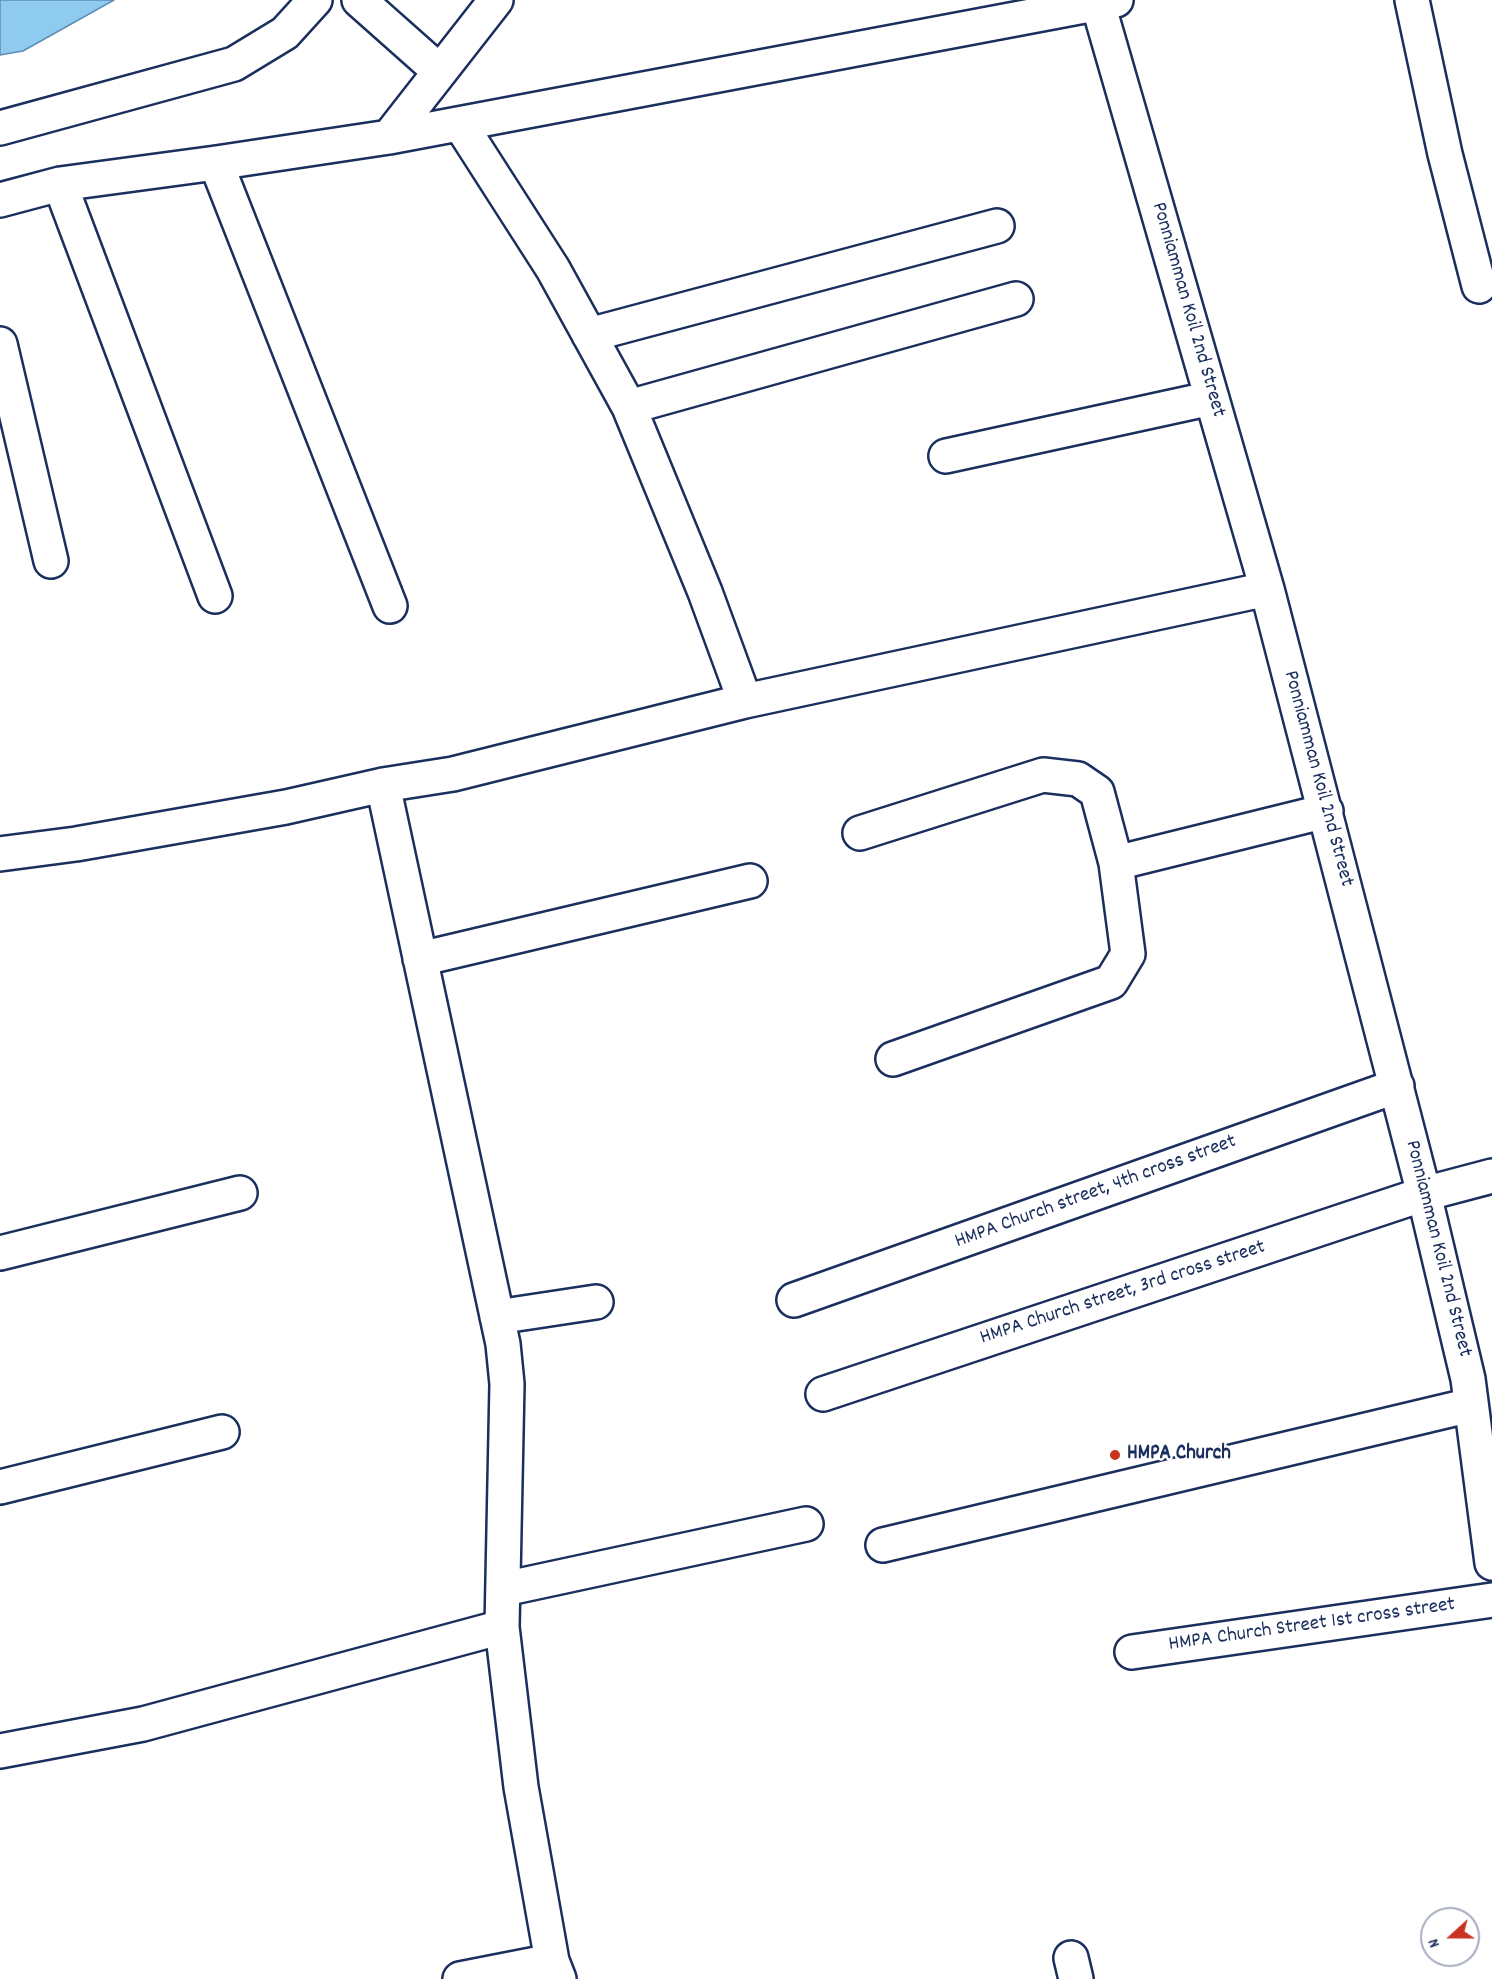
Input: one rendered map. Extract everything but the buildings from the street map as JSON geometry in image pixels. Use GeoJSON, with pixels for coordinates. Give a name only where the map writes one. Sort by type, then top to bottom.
{"type":"FeatureCollection","features":[{"type":"Feature","properties":{"kind":"street"},"geometry":{"type":"LineString","coordinates":[[0,128],[234,64],[285,33],[315,0]]}},
{"type":"Feature","properties":{"kind":"street"},"geometry":{"type":"LineString","coordinates":[[359,0],[439,71]]}},
{"type":"Feature","properties":{"kind":"street"},"geometry":{"type":"LineString","coordinates":[[389,137],[496,0]]}},
{"type":"Feature","properties":{"kind":"street"},"geometry":{"type":"LineString","coordinates":[[1412,0],[1445,154],[1479,286]]}},
{"type":"Feature","properties":{"kind":"street"},"geometry":{"type":"LineString","coordinates":[[0,200],[60,184],[216,164],[389,137],[1107,2]]}},
{"type":"Feature","properties":{"kind":"street","name":"Ponniamman Koil 2nd Street"},"geometry":{"type":"LineString","coordinates":[[1107,2],[1212,398],[1267,589],[1425,1194],[1468,1379],[1492,1563]]}},
{"type":"Feature","properties":{"kind":"street"},"geometry":{"type":"LineString","coordinates":[[460,124],[553,269],[629,407],[705,592],[745,700]]}},
{"type":"Feature","properties":{"kind":"street"},"geometry":{"type":"LineString","coordinates":[[216,164],[390,606]]}},
{"type":"Feature","properties":{"kind":"street"},"geometry":{"type":"LineString","coordinates":[[60,184],[216,596]]}},
{"type":"Feature","properties":{"kind":"street"},"geometry":{"type":"LineString","coordinates":[[589,335],[997,226]]}},
{"type":"Feature","properties":{"kind":"street"},"geometry":{"type":"LineString","coordinates":[[629,407],[1016,299]]}},
{"type":"Feature","properties":{"kind":"street"},"geometry":{"type":"LineString","coordinates":[[0,344],[51,561]]}},
{"type":"Feature","properties":{"kind":"street"},"geometry":{"type":"LineString","coordinates":[[946,456],[1212,398]]}},
{"type":"Feature","properties":{"kind":"street"},"geometry":{"type":"LineString","coordinates":[[0,854],[76,844],[286,807],[383,785],[453,774],[745,700],[1267,589]]}},
{"type":"Feature","properties":{"kind":"street"},"geometry":{"type":"LineString","coordinates":[[860,833],[1043,775],[1078,779],[1097,792],[1116,864],[1128,954],[1111,982],[892,1059]]}},
{"type":"Feature","properties":{"kind":"street"},"geometry":{"type":"LineString","coordinates":[[383,785],[503,1344],[507,1384],[502,1627],[521,1787],[556,1970],[460,1979]]}},
{"type":"Feature","properties":{"kind":"street"},"geometry":{"type":"LineString","coordinates":[[1116,864],[1326,811]]}},
{"type":"Feature","properties":{"kind":"street"},"geometry":{"type":"LineString","coordinates":[[420,958],[750,881]]}},
{"type":"Feature","properties":{"kind":"street","name":"HMPA Church street, 4th cross street"},"geometry":{"type":"LineString","coordinates":[[794,1300],[1397,1086]]}},
{"type":"Feature","properties":{"kind":"street","name":"HMPA Church street, 3rd cross street"},"geometry":{"type":"LineString","coordinates":[[823,1394],[1425,1194],[1492,1176]]}},
{"type":"Feature","properties":{"kind":"street"},"geometry":{"type":"LineString","coordinates":[[0,1253],[240,1193]]}},
{"type":"Feature","properties":{"kind":"street"},"geometry":{"type":"LineString","coordinates":[[497,1317],[596,1302]]}},
{"type":"Feature","properties":{"kind":"street"},"geometry":{"type":"LineString","coordinates":[[883,1545],[1471,1405]]}},
{"type":"Feature","properties":{"kind":"street"},"geometry":{"type":"LineString","coordinates":[[0,1487],[222,1432]]}},
{"type":"Feature","properties":{"kind":"street"},"geometry":{"type":"LineString","coordinates":[[504,1589],[806,1524]]}},
{"type":"Feature","properties":{"kind":"street","name":"HMPA Church Street 1st cross street"},"geometry":{"type":"LineString","coordinates":[[1132,1652],[1492,1600]]}},
{"type":"Feature","properties":{"kind":"street"},"geometry":{"type":"LineString","coordinates":[[0,1751],[143,1724],[502,1627]]}},
{"type":"Feature","properties":{"kind":"water"},"geometry":{"type":"Polygon","coordinates":[[[0,0],[114,0],[23,51],[0,55],[0,0]]]}},
{"type":"Feature","properties":{"kind":"place","name":"HMPA Church"},"geometry":{"type":"Point","coordinates":[1115,1455]}}]}
